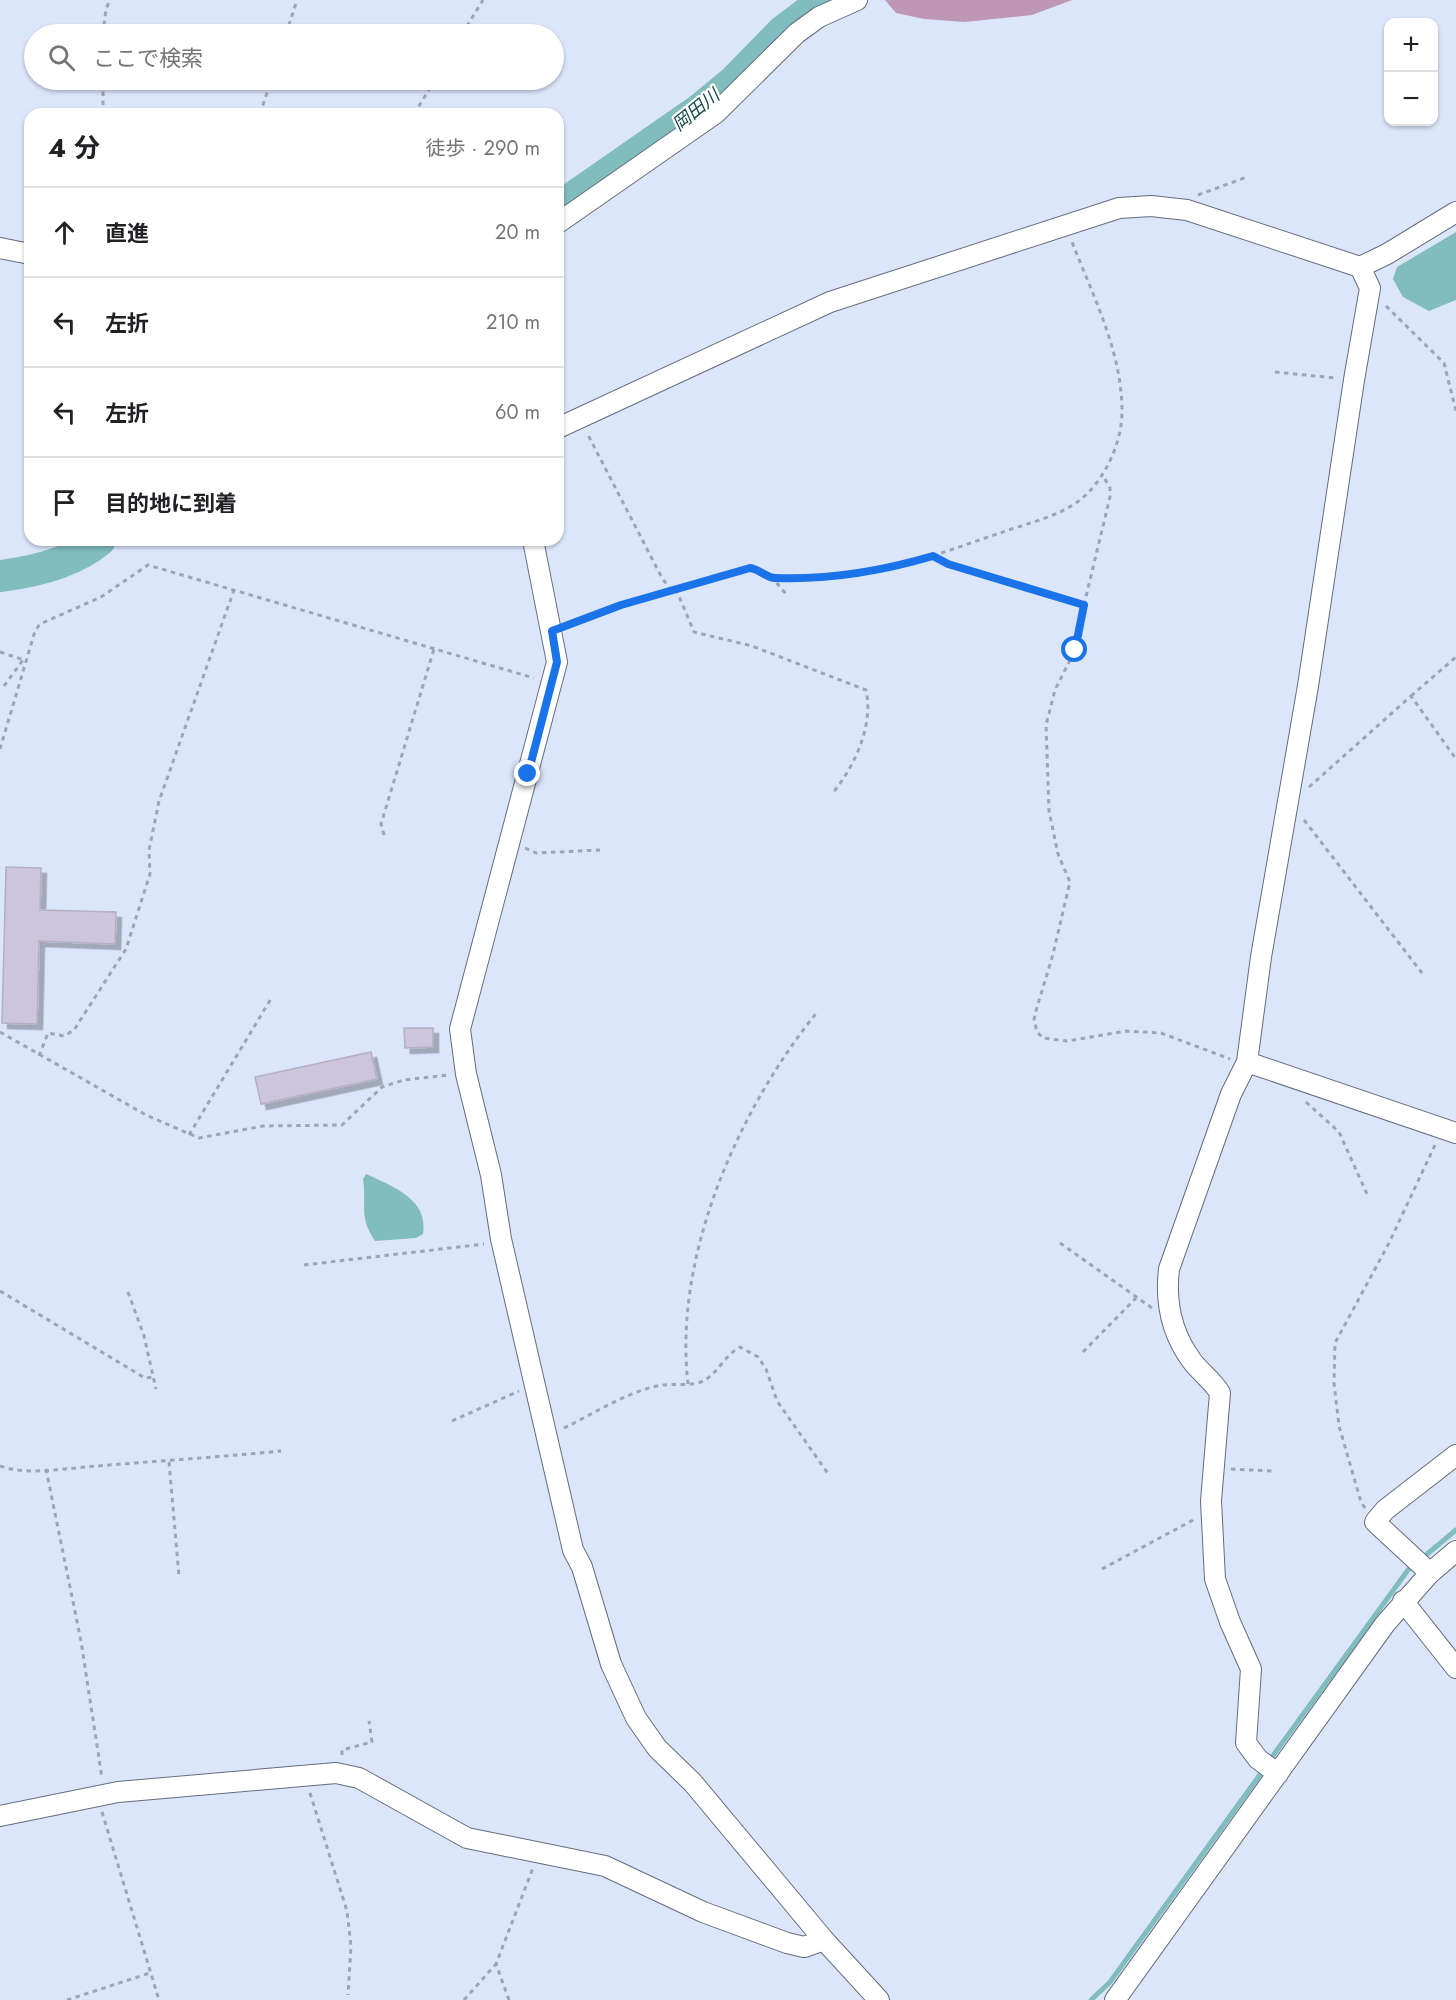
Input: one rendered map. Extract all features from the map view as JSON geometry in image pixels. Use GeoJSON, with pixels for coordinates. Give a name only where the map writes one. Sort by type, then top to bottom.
{"type":"FeatureCollection","features":[{"type":"Feature","properties":{"kind":"street"},"geometry":{"type":"LineString","coordinates":[[564,219],[716,113],[797,33],[819,17],[857,0]]}},
{"type":"Feature","properties":{"kind":"street"},"geometry":{"type":"LineString","coordinates":[[564,425],[830,302],[1119,208],[1151,206],[1183,210],[1360,267],[1387,254],[1456,212]]}},
{"type":"Feature","properties":{"kind":"street"},"geometry":{"type":"LineString","coordinates":[[0,248],[24,253]]}},
{"type":"Feature","properties":{"kind":"street"},"geometry":{"type":"LineString","coordinates":[[1270,1767],[1246,1743],[1251,1670],[1218,1589],[1211,1518],[1220,1393],[1192,1361],[1176,1336],[1168,1302],[1168,1269],[1231,1094],[1245,1065],[1286,804],[1308,686],[1353,380],[1370,288],[1360,267]]}},
{"type":"Feature","properties":{"kind":"street"},"geometry":{"type":"LineString","coordinates":[[534,546],[557,662],[460,1029],[466,1074],[491,1175],[502,1242],[545,1433],[573,1550],[582,1567],[611,1664],[636,1718],[657,1748],[693,1783],[824,1940],[879,2000]]}},
{"type":"Feature","properties":{"kind":"street"},"geometry":{"type":"LineString","coordinates":[[1245,1065],[1449,1131]]}},
{"type":"Feature","properties":{"kind":"street"},"geometry":{"type":"LineString","coordinates":[[1421,1565],[1375,1522],[1385,1510],[1456,1455]]}},
{"type":"Feature","properties":{"kind":"street"},"geometry":{"type":"LineString","coordinates":[[1115,2000],[1270,1767],[1403,1601],[1421,1565],[1456,1551]]}},
{"type":"Feature","properties":{"kind":"street"},"geometry":{"type":"LineString","coordinates":[[1403,1601],[1456,1668]]}},
{"type":"Feature","properties":{"kind":"street"},"geometry":{"type":"LineString","coordinates":[[0,1816],[102,1795],[306,1775],[339,1774],[359,1778],[467,1838],[605,1866],[703,1912],[787,1943],[804,1947],[824,1940]]}},
{"type":"Feature","properties":{"kind":"path"},"geometry":{"type":"LineString","coordinates":[[104,24],[110,0]]}},
{"type":"Feature","properties":{"kind":"path"},"geometry":{"type":"LineString","coordinates":[[289,24],[297,0]]}},
{"type":"Feature","properties":{"kind":"path"},"geometry":{"type":"LineString","coordinates":[[468,24],[483,0]]}},
{"type":"Feature","properties":{"kind":"path"},"geometry":{"type":"LineString","coordinates":[[103,90],[103,108]]}},
{"type":"Feature","properties":{"kind":"path"},"geometry":{"type":"LineString","coordinates":[[262,108],[268,90]]}},
{"type":"Feature","properties":{"kind":"path"},"geometry":{"type":"LineString","coordinates":[[418,108],[429,90]]}},
{"type":"Feature","properties":{"kind":"path"},"geometry":{"type":"LineString","coordinates":[[1183,210],[1193,197],[1247,177]]}},
{"type":"Feature","properties":{"kind":"path"},"geometry":{"type":"LineString","coordinates":[[773,579],[837,576],[882,570],[933,556],[1063,509],[1079,500],[1102,474],[1120,433],[1121,387],[1111,344],[1064,224]]}},
{"type":"Feature","properties":{"kind":"path"},"geometry":{"type":"LineString","coordinates":[[1370,288],[1398,320],[1444,363],[1456,411]]}},
{"type":"Feature","properties":{"kind":"path"},"geometry":{"type":"LineString","coordinates":[[1275,372],[1353,380]]}},
{"type":"Feature","properties":{"kind":"path"},"geometry":{"type":"LineString","coordinates":[[578,419],[597,448],[657,568],[673,589],[694,632],[752,646],[866,690],[868,699],[859,748],[849,771],[832,794]]}},
{"type":"Feature","properties":{"kind":"path"},"geometry":{"type":"LineString","coordinates":[[1102,474],[1110,488],[1110,496],[1075,650],[1055,690],[1046,725],[1051,828],[1058,854],[1070,882],[1052,958],[1036,1007],[1034,1019],[1037,1032],[1043,1038],[1067,1041],[1127,1030],[1161,1033],[1245,1065]]}},
{"type":"Feature","properties":{"kind":"path"},"geometry":{"type":"LineString","coordinates":[[933,556],[948,564],[1084,605]]}},
{"type":"Feature","properties":{"kind":"path"},"geometry":{"type":"LineString","coordinates":[[0,748],[2,748],[25,661],[35,631],[40,624],[101,597],[148,565],[552,683]]}},
{"type":"Feature","properties":{"kind":"path"},"geometry":{"type":"LineString","coordinates":[[552,631],[673,589],[750,568],[758,569],[773,579],[786,594]]}},
{"type":"Feature","properties":{"kind":"path"},"geometry":{"type":"LineString","coordinates":[[39,1056],[48,1033],[64,1036],[74,1030],[126,949],[150,874],[148,850],[159,801],[234,590]]}},
{"type":"Feature","properties":{"kind":"path"},"geometry":{"type":"LineString","coordinates":[[384,835],[381,824],[434,649]]}},
{"type":"Feature","properties":{"kind":"path"},"geometry":{"type":"LineString","coordinates":[[0,652],[25,661]]}},
{"type":"Feature","properties":{"kind":"path"},"geometry":{"type":"LineString","coordinates":[[1305,790],[1456,657]]}},
{"type":"Feature","properties":{"kind":"path"},"geometry":{"type":"LineString","coordinates":[[4,686],[25,661]]}},
{"type":"Feature","properties":{"kind":"path"},"geometry":{"type":"LineString","coordinates":[[1411,696],[1456,759]]}},
{"type":"Feature","properties":{"kind":"path"},"geometry":{"type":"LineString","coordinates":[[1286,804],[1294,807],[1422,973]]}},
{"type":"Feature","properties":{"kind":"path"},"geometry":{"type":"LineString","coordinates":[[510,842],[536,853],[600,850]]}},
{"type":"Feature","properties":{"kind":"path"},"geometry":{"type":"LineString","coordinates":[[189,1135],[272,997]]}},
{"type":"Feature","properties":{"kind":"path"},"geometry":{"type":"LineString","coordinates":[[688,1384],[686,1319],[694,1261],[706,1217],[759,1098],[792,1045],[818,1011]]}},
{"type":"Feature","properties":{"kind":"path"},"geometry":{"type":"LineString","coordinates":[[0,1032],[146,1115],[200,1138],[264,1126],[342,1125],[382,1087],[404,1080],[466,1074]]}},
{"type":"Feature","properties":{"kind":"path"},"geometry":{"type":"LineString","coordinates":[[1300,1097],[1339,1132],[1367,1194]]}},
{"type":"Feature","properties":{"kind":"path"},"geometry":{"type":"LineString","coordinates":[[1375,1522],[1360,1502],[1339,1426],[1334,1383],[1335,1343],[1449,1131]]}},
{"type":"Feature","properties":{"kind":"path"},"geometry":{"type":"LineString","coordinates":[[304,1265],[502,1242]]}},
{"type":"Feature","properties":{"kind":"path"},"geometry":{"type":"LineString","coordinates":[[1060,1243],[1171,1319]]}},
{"type":"Feature","properties":{"kind":"path"},"geometry":{"type":"LineString","coordinates":[[0,1291],[145,1378],[153,1377]]}},
{"type":"Feature","properties":{"kind":"path"},"geometry":{"type":"LineString","coordinates":[[128,1292],[144,1336],[156,1389]]}},
{"type":"Feature","properties":{"kind":"path"},"geometry":{"type":"LineString","coordinates":[[1083,1352],[1137,1297]]}},
{"type":"Feature","properties":{"kind":"path"},"geometry":{"type":"LineString","coordinates":[[545,1433],[563,1429],[622,1399],[656,1386],[700,1383],[731,1352],[740,1347],[750,1350],[766,1369],[777,1401],[829,1475]]}},
{"type":"Feature","properties":{"kind":"path"},"geometry":{"type":"LineString","coordinates":[[452,1421],[534,1386]]}},
{"type":"Feature","properties":{"kind":"path"},"geometry":{"type":"LineString","coordinates":[[0,1466],[21,1470],[46,1469],[169,1462],[281,1451]]}},
{"type":"Feature","properties":{"kind":"path"},"geometry":{"type":"LineString","coordinates":[[169,1462],[179,1576]]}},
{"type":"Feature","properties":{"kind":"path"},"geometry":{"type":"LineString","coordinates":[[1215,1468],[1272,1471]]}},
{"type":"Feature","properties":{"kind":"path"},"geometry":{"type":"LineString","coordinates":[[46,1469],[81,1641],[102,1795],[159,2000]]}},
{"type":"Feature","properties":{"kind":"path"},"geometry":{"type":"LineString","coordinates":[[1102,1569],[1195,1519],[1211,1518]]}},
{"type":"Feature","properties":{"kind":"path"},"geometry":{"type":"LineString","coordinates":[[339,1774],[342,1750],[372,1742],[369,1721]]}},
{"type":"Feature","properties":{"kind":"path"},"geometry":{"type":"LineString","coordinates":[[306,1775],[347,1911],[351,1946],[348,1995]]}},
{"type":"Feature","properties":{"kind":"path"},"geometry":{"type":"LineString","coordinates":[[464,2000],[496,1964],[536,1862],[543,1854]]}},
{"type":"Feature","properties":{"kind":"path"},"geometry":{"type":"LineString","coordinates":[[496,1964],[508,2000]]}},
{"type":"Feature","properties":{"kind":"path"},"geometry":{"type":"LineString","coordinates":[[67,2000],[150,1973]]}},
{"type":"Feature","properties":{"kind":"shaded area"},"geometry":{"type":"Polygon","coordinates":[[[885,0],[1072,0],[1032,15],[965,22],[924,19],[896,13],[885,0]]]}},
{"type":"Feature","properties":{"kind":"shaded area"},"geometry":{"type":"Polygon","coordinates":[[[1456,232],[1456,300],[1429,311],[1403,297],[1393,279],[1397,267],[1456,232]]]}},
{"type":"Feature","properties":{"kind":"shaded area"},"geometry":{"type":"Polygon","coordinates":[[[366,1174],[397,1189],[414,1203],[423,1222],[423,1234],[416,1238],[375,1241],[367,1224],[364,1210],[363,1179],[366,1174]]]}},
{"type":"Feature","properties":{"kind":"building"},"geometry":{"type":"Polygon","coordinates":[[[6,867],[41,868],[40,910],[116,912],[115,944],[39,941],[37,1024],[2,1023],[6,867]]]}},
{"type":"Feature","properties":{"kind":"building"},"geometry":{"type":"Polygon","coordinates":[[[404,1028],[433,1028],[433,1047],[405,1048],[404,1028]]]}},
{"type":"Feature","properties":{"kind":"building"},"geometry":{"type":"Polygon","coordinates":[[[371,1052],[377,1079],[261,1104],[255,1077],[371,1052]]]}},
{"type":"Feature","properties":{"kind":"waterway","name":"岡田川"},"geometry":{"type":"LineString","coordinates":[[564,204],[699,110],[734,81],[783,31],[824,0]]}},
{"type":"Feature","properties":{"kind":"waterway","name":"岡田川"},"geometry":{"type":"LineString","coordinates":[[0,576],[53,565],[92,546]]}},
{"type":"Feature","properties":{"kind":"waterway"},"geometry":{"type":"LineString","coordinates":[[1269,1761],[1408,1570],[1456,1530]]}},
{"type":"Feature","properties":{"kind":"waterway"},"geometry":{"type":"LineString","coordinates":[[1091,2000],[1110,1982],[1264,1769]]}},
{"type":"Feature","properties":{"kind":"route"},"geometry":{"type":"LineString","coordinates":[[528,774],[557,662],[552,631],[621,605],[750,568],[758,569],[773,579],[837,576],[882,570],[933,556],[948,564],[1084,605],[1084,616],[1075,650]]}}]}
